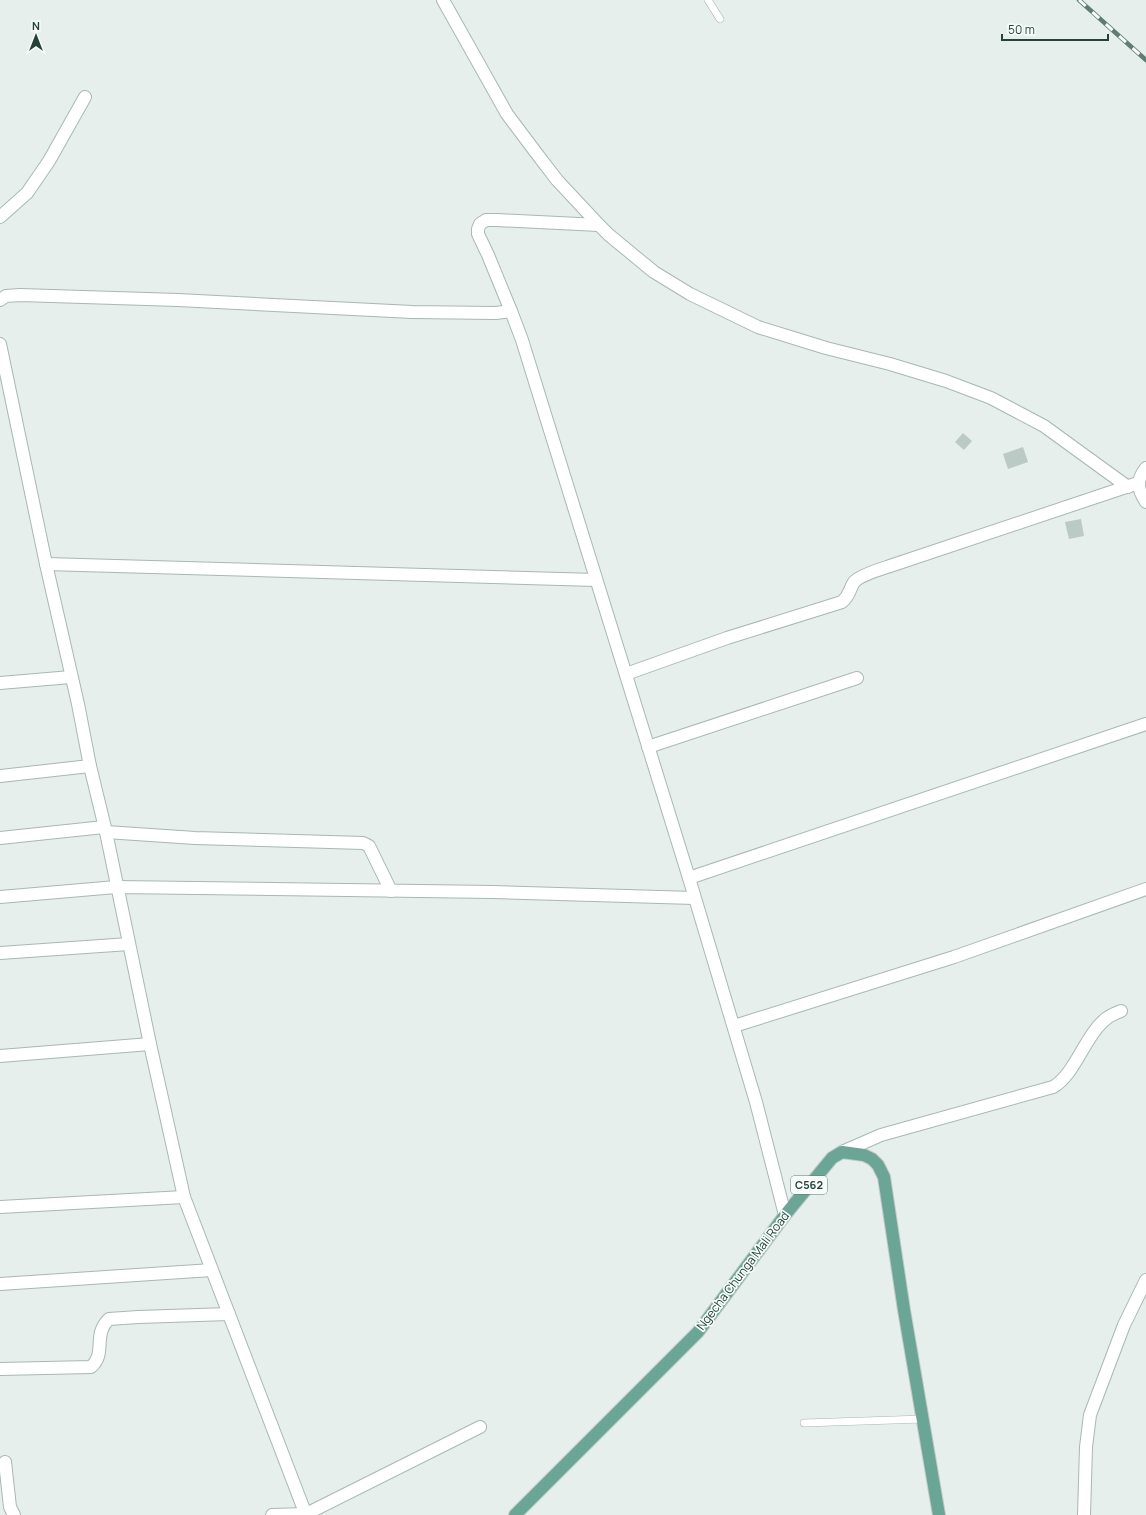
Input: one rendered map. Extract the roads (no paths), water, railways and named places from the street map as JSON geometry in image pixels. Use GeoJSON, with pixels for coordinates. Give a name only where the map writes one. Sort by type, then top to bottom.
{"type":"FeatureCollection","features":[{"type":"Feature","properties":{"kind":"main road","name":"Ngecha Chunga Mali Road"},"geometry":{"type":"LineString","coordinates":[[515,1515],[698,1332],[785,1215],[832,1158],[842,1152]]}},
{"type":"Feature","properties":{"kind":"main road"},"geometry":{"type":"LineString","coordinates":[[842,1152],[864,1155],[872,1159],[878,1165],[884,1177],[939,1515]]}},
{"type":"Feature","properties":{"kind":"street"},"geometry":{"type":"LineString","coordinates":[[443,0],[516,128],[557,180],[609,236],[654,272],[675,286],[758,327],[826,348],[890,364],[946,381],[991,398],[1044,426],[1133,485],[1140,492],[1146,502]]}},
{"type":"Feature","properties":{"kind":"street"},"geometry":{"type":"LineString","coordinates":[[0,217],[27,193],[49,161],[85,97]]}},
{"type":"Feature","properties":{"kind":"street"},"geometry":{"type":"LineString","coordinates":[[599,225],[486,220],[480,224],[478,234],[522,340],[734,1026],[756,1102],[785,1215]]}},
{"type":"Feature","properties":{"kind":"street"},"geometry":{"type":"LineString","coordinates":[[0,300],[6,296],[20,295],[178,300],[412,312],[496,313],[511,311]]}},
{"type":"Feature","properties":{"kind":"street"},"geometry":{"type":"LineString","coordinates":[[0,344],[46,564],[184,1197],[306,1515]]}},
{"type":"Feature","properties":{"kind":"street"},"geometry":{"type":"LineString","coordinates":[[626,674],[727,638],[842,602],[848,596],[853,584],[858,578],[1133,485],[1146,468]]}},
{"type":"Feature","properties":{"kind":"street"},"geometry":{"type":"LineString","coordinates":[[46,564],[596,580]]}},
{"type":"Feature","properties":{"kind":"street"},"geometry":{"type":"LineString","coordinates":[[0,683],[71,677]]}},
{"type":"Feature","properties":{"kind":"street"},"geometry":{"type":"LineString","coordinates":[[648,747],[857,678]]}},
{"type":"Feature","properties":{"kind":"street"},"geometry":{"type":"LineString","coordinates":[[689,878],[1146,724]]}},
{"type":"Feature","properties":{"kind":"street"},"geometry":{"type":"LineString","coordinates":[[0,776],[90,766]]}},
{"type":"Feature","properties":{"kind":"street"},"geometry":{"type":"LineString","coordinates":[[0,838],[105,830],[196,838],[363,843],[369,846],[391,891]]}},
{"type":"Feature","properties":{"kind":"street"},"geometry":{"type":"LineString","coordinates":[[0,897],[116,887],[391,891],[694,898]]}},
{"type":"Feature","properties":{"kind":"street"},"geometry":{"type":"LineString","coordinates":[[734,1026],[954,957],[1146,889]]}},
{"type":"Feature","properties":{"kind":"street"},"geometry":{"type":"LineString","coordinates":[[0,953],[129,944]]}},
{"type":"Feature","properties":{"kind":"street"},"geometry":{"type":"LineString","coordinates":[[842,1152],[881,1134],[1053,1087],[1063,1079],[1098,1027],[1106,1018],[1121,1011]]}},
{"type":"Feature","properties":{"kind":"street"},"geometry":{"type":"LineString","coordinates":[[0,1056],[150,1044]]}},
{"type":"Feature","properties":{"kind":"street"},"geometry":{"type":"LineString","coordinates":[[0,1207],[184,1197]]}},
{"type":"Feature","properties":{"kind":"street"},"geometry":{"type":"LineString","coordinates":[[0,1284],[212,1270]]}},
{"type":"Feature","properties":{"kind":"street"},"geometry":{"type":"LineString","coordinates":[[1084,1515],[1086,1447],[1090,1415],[1124,1325],[1146,1280]]}},
{"type":"Feature","properties":{"kind":"street"},"geometry":{"type":"LineString","coordinates":[[0,1369],[92,1367],[99,1357],[100,1330],[109,1319],[228,1314]]}},
{"type":"Feature","properties":{"kind":"street"},"geometry":{"type":"LineString","coordinates":[[272,1515],[306,1515],[480,1427]]}},
{"type":"Feature","properties":{"kind":"street"},"geometry":{"type":"LineString","coordinates":[[5,1462],[10,1507],[14,1515]]}},
{"type":"Feature","properties":{"kind":"lane"},"geometry":{"type":"LineString","coordinates":[[708,0],[720,19]]}},
{"type":"Feature","properties":{"kind":"lane"},"geometry":{"type":"LineString","coordinates":[[804,1423],[923,1419]]}},
{"type":"Feature","properties":{"kind":"railway"},"geometry":{"type":"LineString","coordinates":[[1079,0],[1146,60]]}}]}
